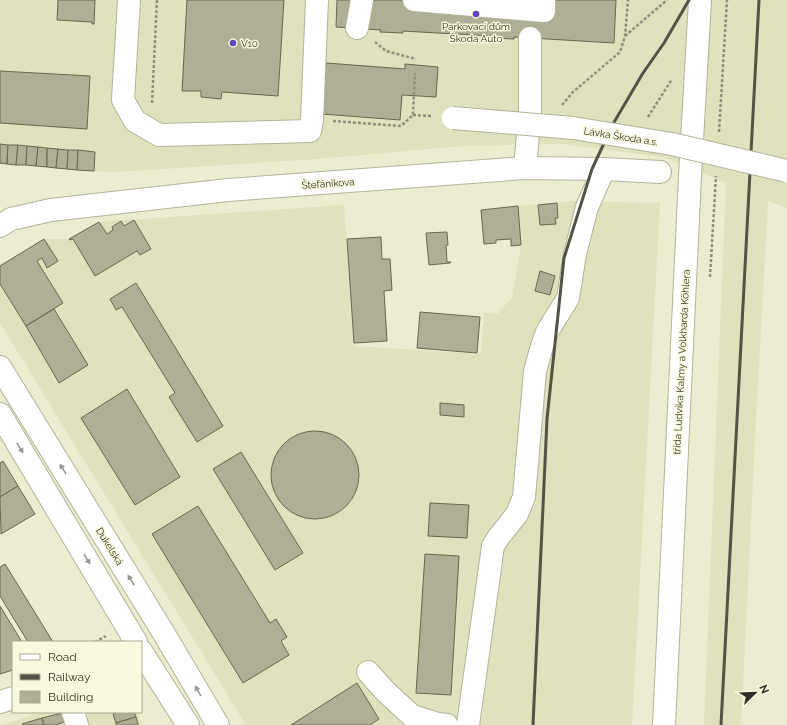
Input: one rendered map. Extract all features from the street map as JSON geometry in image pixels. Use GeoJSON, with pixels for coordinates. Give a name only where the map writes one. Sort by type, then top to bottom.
{"type":"FeatureCollection","features":[{"type":"Feature","properties":{"kind":"street"},"geometry":{"type":"LineString","coordinates":[[129,0],[124,100],[135,121],[159,135],[310,131],[312,120],[317,0]]}},
{"type":"Feature","properties":{"kind":"street"},"geometry":{"type":"LineString","coordinates":[[357,28],[362,0]]}},
{"type":"Feature","properties":{"kind":"street"},"geometry":{"type":"LineString","coordinates":[[414,0],[544,11],[544,0]]}},
{"type":"Feature","properties":{"kind":"street","name":"třída Ludvíka Kalmy a Volkharda Köhlera"},"geometry":{"type":"LineString","coordinates":[[664,725],[690,176],[700,0]]}},
{"type":"Feature","properties":{"kind":"street"},"geometry":{"type":"LineString","coordinates":[[525,168],[530,111],[530,38]]}},
{"type":"Feature","properties":{"kind":"street","name":"Lávka Škoda a.s."},"geometry":{"type":"LineString","coordinates":[[452,118],[573,128],[672,144],[787,171]]}},
{"type":"Feature","properties":{"kind":"street","name":"Štefánikova"},"geometry":{"type":"LineString","coordinates":[[0,226],[11,219],[51,210],[228,190],[525,168],[660,172]]}},
{"type":"Feature","properties":{"kind":"street"},"geometry":{"type":"LineString","coordinates":[[468,725],[493,546],[517,514],[524,497],[536,371],[547,332],[568,298],[575,254],[598,169]]}},
{"type":"Feature","properties":{"kind":"street","name":"Dukelská"},"geometry":{"type":"LineString","coordinates":[[0,368],[163,632],[218,725]]}},
{"type":"Feature","properties":{"kind":"street"},"geometry":{"type":"LineString","coordinates":[[0,414],[135,641]]}},
{"type":"Feature","properties":{"kind":"street"},"geometry":{"type":"LineString","coordinates":[[142,646],[163,632]]}},
{"type":"Feature","properties":{"kind":"street"},"geometry":{"type":"LineString","coordinates":[[142,653],[188,725]]}},
{"type":"Feature","properties":{"kind":"street"},"geometry":{"type":"LineString","coordinates":[[368,672],[385,691],[412,716],[447,725]]}},
{"type":"Feature","properties":{"kind":"street"},"geometry":{"type":"LineString","coordinates":[[0,702],[12,698]]}},
{"type":"Feature","properties":{"kind":"street"},"geometry":{"type":"LineString","coordinates":[[73,713],[77,725]]}},
{"type":"Feature","properties":{"kind":"path"},"geometry":{"type":"LineString","coordinates":[[152,105],[157,0]]}},
{"type":"Feature","properties":{"kind":"path"},"geometry":{"type":"LineString","coordinates":[[530,111],[556,111],[573,92],[620,52],[625,36],[628,0]]}},
{"type":"Feature","properties":{"kind":"path"},"geometry":{"type":"LineString","coordinates":[[625,36],[667,0]]}},
{"type":"Feature","properties":{"kind":"path"},"geometry":{"type":"LineString","coordinates":[[357,28],[386,51],[416,59]]}},
{"type":"Feature","properties":{"kind":"path"},"geometry":{"type":"LineString","coordinates":[[312,120],[401,126],[413,115],[415,73]]}},
{"type":"Feature","properties":{"kind":"path"},"geometry":{"type":"LineString","coordinates":[[644,122],[673,77]]}},
{"type":"Feature","properties":{"kind":"path"},"geometry":{"type":"LineString","coordinates":[[97,641],[106,635],[108,639]]}},
{"type":"Feature","properties":{"kind":"shaded area"},"geometry":{"type":"Polygon","coordinates":[[[0,0],[787,0],[787,208],[768,201],[741,725],[704,725],[726,183],[663,157],[563,144],[462,146],[318,159],[114,172],[94,171],[95,152],[0,144],[0,0]]]}},
{"type":"Feature","properties":{"kind":"shaded area"},"geometry":{"type":"Polygon","coordinates":[[[574,201],[660,203],[632,725],[246,725],[0,323],[0,265],[44,239],[69,239],[99,222],[344,205],[354,346],[481,354],[484,312],[497,314],[512,298],[521,245],[518,206],[574,201]]]}},
{"type":"Feature","properties":{"kind":"shaded area"},"geometry":{"type":"Polygon","coordinates":[[[40,713],[138,713],[142,725],[2,725],[40,713]]]}},
{"type":"Feature","properties":{"kind":"building"},"geometry":{"type":"Polygon","coordinates":[[[58,0],[95,0],[94,24],[92,24],[92,22],[57,20],[58,0]]]}},
{"type":"Feature","properties":{"kind":"building","name":"V10"},"geometry":{"type":"Polygon","coordinates":[[[187,0],[284,0],[278,96],[222,92],[221,99],[201,97],[201,91],[182,91],[187,0]]]}},
{"type":"Feature","properties":{"kind":"building","name":"Parkovací dům Škoda Auto"},"geometry":{"type":"Polygon","coordinates":[[[337,0],[616,0],[614,43],[514,37],[514,39],[491,38],[491,36],[403,31],[403,33],[380,32],[381,30],[336,27],[337,0]]]}},
{"type":"Feature","properties":{"kind":"building"},"geometry":{"type":"Polygon","coordinates":[[[326,63],[405,69],[405,64],[438,67],[436,97],[402,95],[400,120],[322,114],[326,63]]]}},
{"type":"Feature","properties":{"kind":"building"},"geometry":{"type":"Polygon","coordinates":[[[0,71],[90,76],[87,129],[0,123],[0,71]]]}},
{"type":"Feature","properties":{"kind":"building"},"geometry":{"type":"Polygon","coordinates":[[[0,144],[8,145],[7,164],[0,163],[0,144]]]}},
{"type":"Feature","properties":{"kind":"building"},"geometry":{"type":"Polygon","coordinates":[[[8,145],[18,145],[16,165],[7,164],[8,145]]]}},
{"type":"Feature","properties":{"kind":"building"},"geometry":{"type":"Polygon","coordinates":[[[18,145],[27,146],[26,165],[16,165],[18,145]]]}},
{"type":"Feature","properties":{"kind":"building"},"geometry":{"type":"Polygon","coordinates":[[[27,146],[38,147],[36,166],[26,165],[27,146]]]}},
{"type":"Feature","properties":{"kind":"building"},"geometry":{"type":"Polygon","coordinates":[[[38,147],[47,148],[47,167],[36,166],[38,147]]]}},
{"type":"Feature","properties":{"kind":"building"},"geometry":{"type":"Polygon","coordinates":[[[47,148],[58,149],[56,168],[47,167],[47,148]]]}},
{"type":"Feature","properties":{"kind":"building"},"geometry":{"type":"Polygon","coordinates":[[[58,149],[68,150],[67,169],[56,168],[58,149]]]}},
{"type":"Feature","properties":{"kind":"building"},"geometry":{"type":"Polygon","coordinates":[[[68,150],[78,150],[77,170],[67,169],[68,150]]]}},
{"type":"Feature","properties":{"kind":"building"},"geometry":{"type":"Polygon","coordinates":[[[78,150],[95,152],[94,171],[77,170],[78,150]]]}},
{"type":"Feature","properties":{"kind":"building"},"geometry":{"type":"Polygon","coordinates":[[[557,203],[558,218],[555,218],[556,224],[540,225],[538,205],[557,203]]]}},
{"type":"Feature","properties":{"kind":"building"},"geometry":{"type":"Polygon","coordinates":[[[518,206],[521,245],[511,246],[511,239],[496,240],[496,243],[484,244],[481,210],[518,206]]]}},
{"type":"Feature","properties":{"kind":"building"},"geometry":{"type":"Polygon","coordinates":[[[134,220],[151,249],[140,255],[137,251],[95,276],[73,239],[69,239],[99,222],[107,234],[113,230],[112,227],[121,221],[124,226],[134,220]]]}},
{"type":"Feature","properties":{"kind":"building"},"geometry":{"type":"Polygon","coordinates":[[[447,232],[447,262],[451,262],[429,265],[426,233],[447,232]]]}},
{"type":"Feature","properties":{"kind":"building"},"geometry":{"type":"Polygon","coordinates":[[[381,237],[382,259],[390,259],[392,290],[384,291],[387,341],[354,343],[347,239],[381,237]]]}},
{"type":"Feature","properties":{"kind":"building"},"geometry":{"type":"Polygon","coordinates":[[[44,239],[58,261],[47,268],[42,258],[37,261],[63,303],[26,326],[0,284],[0,266],[44,239]]]}},
{"type":"Feature","properties":{"kind":"building"},"geometry":{"type":"Polygon","coordinates":[[[540,271],[555,276],[550,295],[535,291],[540,271]]]}},
{"type":"Feature","properties":{"kind":"building"},"geometry":{"type":"Polygon","coordinates":[[[136,283],[223,426],[197,442],[169,397],[175,393],[122,307],[116,310],[110,299],[136,283]]]}},
{"type":"Feature","properties":{"kind":"building"},"geometry":{"type":"Polygon","coordinates":[[[54,309],[88,365],[59,383],[26,326],[54,309]]]}},
{"type":"Feature","properties":{"kind":"building"},"geometry":{"type":"Polygon","coordinates":[[[420,312],[480,317],[477,353],[417,348],[420,312]]]}},
{"type":"Feature","properties":{"kind":"building"},"geometry":{"type":"Polygon","coordinates":[[[127,389],[180,477],[135,505],[81,418],[127,389]]]}},
{"type":"Feature","properties":{"kind":"building"},"geometry":{"type":"Polygon","coordinates":[[[440,403],[464,405],[464,417],[440,415],[440,403]]]}},
{"type":"Feature","properties":{"kind":"building"},"geometry":{"type":"Polygon","coordinates":[[[315,431],[332,435],[346,444],[355,458],[359,475],[355,492],[346,506],[332,515],[315,519],[298,515],[284,506],[275,492],[271,475],[275,458],[284,444],[298,435],[315,431]]]}},
{"type":"Feature","properties":{"kind":"building"},"geometry":{"type":"Polygon","coordinates":[[[241,452],[303,553],[275,570],[213,469],[241,452]]]}},
{"type":"Feature","properties":{"kind":"building"},"geometry":{"type":"Polygon","coordinates":[[[3,461],[18,486],[0,497],[0,463],[3,461]]]}},
{"type":"Feature","properties":{"kind":"building"},"geometry":{"type":"Polygon","coordinates":[[[18,486],[35,514],[1,534],[0,497],[18,486]]]}},
{"type":"Feature","properties":{"kind":"building"},"geometry":{"type":"Polygon","coordinates":[[[430,503],[469,505],[467,538],[428,536],[430,503]]]}},
{"type":"Feature","properties":{"kind":"building"},"geometry":{"type":"Polygon","coordinates":[[[198,506],[270,623],[276,619],[287,637],[281,641],[289,655],[243,683],[152,534],[198,506]]]}},
{"type":"Feature","properties":{"kind":"building"},"geometry":{"type":"Polygon","coordinates":[[[425,554],[459,556],[451,695],[416,693],[425,554]]]}},
{"type":"Feature","properties":{"kind":"building"},"geometry":{"type":"Polygon","coordinates":[[[5,564],[52,641],[27,641],[0,596],[0,567],[5,564]]]}},
{"type":"Feature","properties":{"kind":"building"},"geometry":{"type":"Polygon","coordinates":[[[0,606],[21,641],[12,641],[12,670],[0,674],[0,606]]]}},
{"type":"Feature","properties":{"kind":"building"},"geometry":{"type":"Polygon","coordinates":[[[357,683],[379,719],[370,725],[291,725],[357,683]]]}},
{"type":"Feature","properties":{"kind":"building"},"geometry":{"type":"Polygon","coordinates":[[[62,713],[65,722],[55,725],[44,725],[42,718],[62,713]]]}},
{"type":"Feature","properties":{"kind":"building"},"geometry":{"type":"Polygon","coordinates":[[[134,713],[136,717],[116,723],[113,714],[134,713]]]}},
{"type":"Feature","properties":{"kind":"building"},"geometry":{"type":"Polygon","coordinates":[[[136,717],[138,725],[116,725],[116,723],[136,717]]]}},
{"type":"Feature","properties":{"kind":"building"},"geometry":{"type":"Polygon","coordinates":[[[42,718],[44,725],[22,724],[42,718]]]}},
{"type":"Feature","properties":{"kind":"railway"},"geometry":{"type":"LineString","coordinates":[[533,725],[547,419],[564,258],[592,169],[613,124],[689,0]]}},
{"type":"Feature","properties":{"kind":"railway"},"geometry":{"type":"LineString","coordinates":[[721,725],[759,0]]}},
{"type":"Feature","properties":{"kind":"place","name":"Parkovací dům Škoda Auto"},"geometry":{"type":"Point","coordinates":[476,14]}},
{"type":"Feature","properties":{"kind":"place","name":"V10"},"geometry":{"type":"Point","coordinates":[233,43]}}]}
